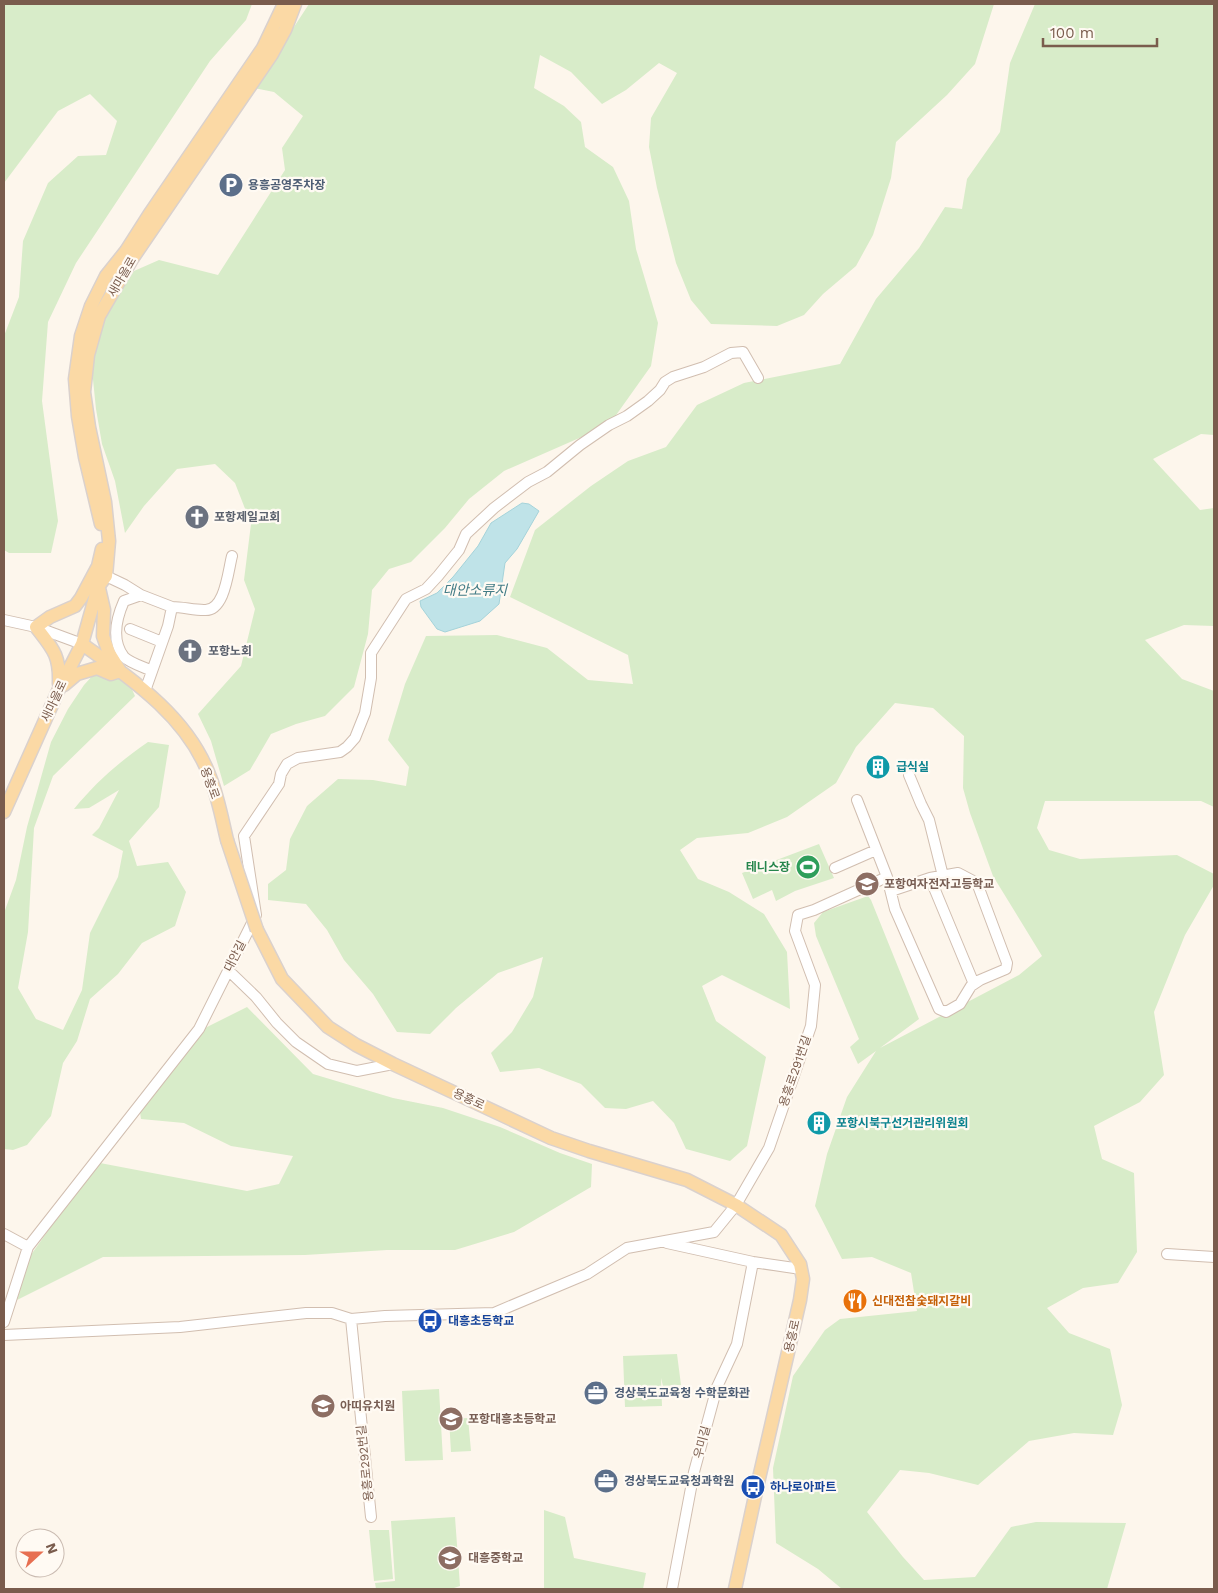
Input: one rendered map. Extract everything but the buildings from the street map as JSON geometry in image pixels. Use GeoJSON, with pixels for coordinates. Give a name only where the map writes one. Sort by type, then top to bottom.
{"type":"FeatureCollection","features":[{"type":"Feature","properties":{"kind":"main road","name":"새마을로"},"geometry":{"type":"LineString","coordinates":[[98,587],[96,575],[102,548],[101,526],[85,457],[78,416],[75,379],[81,336],[91,306],[106,276],[126,251],[263,48],[284,4]]}},
{"type":"Feature","properties":{"kind":"main road","name":"새마을로"},"geometry":{"type":"LineString","coordinates":[[4,812],[59,689],[82,644],[98,587],[106,576],[109,541],[105,502],[84,392],[88,354],[99,316],[132,259],[272,54],[285,30],[295,4]]}},
{"type":"Feature","properties":{"kind":"main road"},"geometry":{"type":"LineString","coordinates":[[59,689],[60,668],[57,658],[53,648],[36,627],[50,617],[75,606],[82,598],[98,566]]}},
{"type":"Feature","properties":{"kind":"main road"},"geometry":{"type":"LineString","coordinates":[[59,689],[77,674],[97,668],[111,674],[120,671],[109,653],[103,636],[104,610],[98,587]]}},
{"type":"Feature","properties":{"kind":"main road","name":"용흥로"},"geometry":{"type":"LineString","coordinates":[[82,644],[120,671],[158,702],[189,736],[210,776],[227,840],[257,930],[282,980],[328,1027],[356,1045],[393,1064],[551,1138],[687,1180],[736,1205],[781,1236],[800,1264],[803,1279],[800,1300],[756,1486],[735,1589]]}},
{"type":"Feature","properties":{"kind":"street","name":"대안길"},"geometry":{"type":"LineString","coordinates":[[4,1322],[28,1247],[199,1028],[256,915],[244,836],[279,784],[287,764],[298,758],[340,752],[355,738],[365,713],[371,678],[371,653],[406,599],[426,589],[459,550],[466,534],[494,508],[528,482],[547,472],[601,430],[648,402],[665,382],[704,368],[731,353],[743,352],[758,378]]}},
{"type":"Feature","properties":{"kind":"street"},"geometry":{"type":"LineString","coordinates":[[106,576],[141,595],[172,607],[185,607],[205,611],[214,608],[223,595],[232,556]]}},
{"type":"Feature","properties":{"kind":"street"},"geometry":{"type":"LineString","coordinates":[[141,595],[124,601],[119,612],[116,641],[125,658],[152,671]]}},
{"type":"Feature","properties":{"kind":"street"},"geometry":{"type":"LineString","coordinates":[[145,691],[172,607]]}},
{"type":"Feature","properties":{"kind":"street","name":"용흥로"},"geometry":{"type":"LineString","coordinates":[[4,620],[36,627],[82,644]]}},
{"type":"Feature","properties":{"kind":"street"},"geometry":{"type":"LineString","coordinates":[[130,629],[162,642]]}},
{"type":"Feature","properties":{"kind":"street"},"geometry":{"type":"LineString","coordinates":[[909,775],[929,820],[943,876]]}},
{"type":"Feature","properties":{"kind":"street"},"geometry":{"type":"LineString","coordinates":[[856,800],[888,877],[891,891],[895,909],[939,1010],[946,1012],[960,1004],[974,984],[1006,969],[1008,964],[977,883],[958,873],[930,878],[891,891]]}},
{"type":"Feature","properties":{"kind":"street"},"geometry":{"type":"LineString","coordinates":[[835,868],[876,850]]}},
{"type":"Feature","properties":{"kind":"street","name":"용흥로291번길"},"geometry":{"type":"LineString","coordinates":[[351,1320],[385,1316],[494,1313],[586,1274],[627,1248],[714,1232],[736,1205],[769,1148],[811,1026],[815,985],[795,931],[798,915],[814,910],[888,877]]}},
{"type":"Feature","properties":{"kind":"street"},"geometry":{"type":"LineString","coordinates":[[930,878],[974,984]]}},
{"type":"Feature","properties":{"kind":"street"},"geometry":{"type":"LineString","coordinates":[[228,970],[256,996],[277,1023],[296,1042],[328,1064],[357,1071],[393,1064]]}},
{"type":"Feature","properties":{"kind":"street"},"geometry":{"type":"LineString","coordinates":[[4,1234],[28,1247]]}},
{"type":"Feature","properties":{"kind":"street"},"geometry":{"type":"LineString","coordinates":[[664,1242],[753,1262],[801,1269]]}},
{"type":"Feature","properties":{"kind":"street"},"geometry":{"type":"LineString","coordinates":[[1167,1254],[1214,1257]]}},
{"type":"Feature","properties":{"kind":"street","name":"우미길"},"geometry":{"type":"LineString","coordinates":[[672,1589],[694,1472],[716,1387],[737,1344],[753,1262]]}},
{"type":"Feature","properties":{"kind":"street"},"geometry":{"type":"LineString","coordinates":[[4,1335],[180,1326],[306,1313],[332,1313],[351,1320]]}},
{"type":"Feature","properties":{"kind":"street","name":"용흥로292번길"},"geometry":{"type":"LineString","coordinates":[[351,1320],[371,1516]]}},
{"type":"Feature","properties":{"kind":"green space"},"geometry":{"type":"Polygon","coordinates":[[[4,4],[252,4],[246,20],[210,61],[76,263],[48,322],[42,401],[58,521],[51,553],[9,553],[4,550],[4,336],[19,297],[23,241],[48,183],[78,156],[106,155],[117,121],[90,94],[58,111],[4,183],[4,4]]]}},
{"type":"Feature","properties":{"kind":"green space"},"geometry":{"type":"Polygon","coordinates":[[[309,4],[994,4],[975,64],[947,95],[896,142],[891,178],[873,235],[856,266],[823,294],[804,315],[777,326],[711,324],[691,300],[676,263],[657,188],[649,147],[651,118],[677,73],[659,63],[626,90],[602,104],[571,72],[540,55],[534,88],[564,106],[581,122],[585,147],[613,167],[629,201],[636,249],[658,323],[651,366],[609,425],[504,471],[469,499],[445,528],[411,562],[389,569],[372,590],[368,634],[354,687],[325,716],[296,724],[271,734],[250,770],[224,786],[211,741],[198,714],[241,666],[255,609],[244,580],[251,524],[235,483],[215,464],[177,469],[144,506],[125,533],[115,481],[102,444],[92,370],[99,328],[105,315],[134,271],[159,260],[218,275],[285,170],[282,148],[303,116],[274,92],[254,88],[309,4]]]}},
{"type":"Feature","properties":{"kind":"green space"},"geometry":{"type":"Polygon","coordinates":[[[1035,4],[1214,4],[1214,435],[1201,434],[1153,459],[1200,510],[1214,508],[1214,626],[1184,625],[1145,640],[1182,679],[1214,691],[1214,807],[1201,801],[1045,801],[1037,828],[1049,850],[1080,859],[1177,855],[1214,874],[1214,885],[1185,935],[1154,1012],[1164,1075],[1140,1102],[1094,1126],[1102,1159],[1134,1173],[1137,1252],[1118,1283],[1083,1288],[1047,1308],[1069,1333],[1110,1349],[1122,1405],[1113,1435],[1074,1433],[1029,1441],[978,1485],[929,1473],[900,1470],[867,1512],[924,1580],[975,1577],[1011,1527],[1036,1522],[1126,1523],[1107,1589],[842,1589],[818,1569],[776,1543],[773,1468],[793,1376],[825,1330],[840,1319],[917,1311],[911,1273],[872,1257],[842,1259],[815,1206],[827,1154],[847,1097],[876,1051],[858,1064],[850,1047],[859,1039],[816,936],[814,923],[823,912],[868,896],[871,900],[919,1019],[880,1048],[1019,975],[1042,956],[993,876],[970,813],[963,788],[964,736],[933,708],[895,703],[856,747],[836,783],[787,817],[748,833],[697,838],[680,850],[698,879],[729,892],[764,914],[787,952],[790,1009],[722,975],[702,986],[716,1021],[766,1057],[747,1146],[730,1161],[686,1149],[674,1123],[653,1101],[626,1109],[605,1108],[581,1084],[539,1068],[500,1072],[491,1053],[512,1032],[533,997],[543,957],[498,973],[456,1008],[430,1034],[397,1032],[373,994],[344,960],[327,930],[306,904],[268,900],[268,884],[286,870],[290,839],[307,806],[338,779],[373,780],[406,786],[409,767],[388,740],[405,684],[426,636],[497,635],[547,648],[588,680],[633,684],[628,655],[510,597],[535,530],[591,486],[628,461],[666,447],[697,405],[744,383],[840,364],[876,299],[919,248],[945,207],[962,209],[967,179],[1000,132],[1010,63],[1035,4]]]}},
{"type":"Feature","properties":{"kind":"green space"},"geometry":{"type":"Polygon","coordinates":[[[105,662],[125,674],[135,696],[53,776],[34,828],[28,932],[18,988],[36,1019],[63,1030],[82,990],[90,933],[118,877],[123,851],[92,835],[99,828],[119,790],[89,808],[74,809],[108,773],[148,742],[169,745],[159,807],[129,841],[137,866],[168,862],[186,892],[175,926],[142,943],[118,974],[90,999],[77,1041],[63,1063],[51,1116],[27,1145],[13,1150],[4,1149],[4,913],[16,880],[27,827],[51,742],[68,709],[84,685],[105,662]]]}},
{"type":"Feature","properties":{"kind":"green space"},"geometry":{"type":"Polygon","coordinates":[[[819,844],[834,878],[795,891],[776,901],[772,890],[753,899],[742,873],[819,844]]]}},
{"type":"Feature","properties":{"kind":"green space"},"geometry":{"type":"Polygon","coordinates":[[[247,1007],[313,1074],[393,1098],[443,1108],[500,1127],[560,1153],[592,1164],[591,1187],[514,1232],[455,1250],[387,1250],[305,1255],[103,1257],[17,1300],[28,1259],[62,1211],[100,1163],[247,1191],[279,1184],[293,1156],[231,1146],[184,1123],[141,1119],[140,1112],[201,1030],[247,1007]]]}},
{"type":"Feature","properties":{"kind":"green space"},"geometry":{"type":"Polygon","coordinates":[[[677,1354],[681,1385],[663,1386],[661,1378],[662,1406],[625,1407],[623,1356],[677,1354]]]}},
{"type":"Feature","properties":{"kind":"green space"},"geometry":{"type":"Polygon","coordinates":[[[439,1389],[443,1460],[405,1461],[402,1391],[439,1389]]]}},
{"type":"Feature","properties":{"kind":"green space"},"geometry":{"type":"Polygon","coordinates":[[[468,1418],[471,1451],[451,1452],[449,1419],[468,1418]]]}},
{"type":"Feature","properties":{"kind":"green space"},"geometry":{"type":"Polygon","coordinates":[[[544,1510],[565,1517],[574,1558],[646,1573],[643,1589],[544,1589],[544,1510]]]}},
{"type":"Feature","properties":{"kind":"green space"},"geometry":{"type":"Polygon","coordinates":[[[455,1517],[460,1586],[454,1589],[376,1589],[375,1583],[395,1581],[391,1521],[455,1517]]]}},
{"type":"Feature","properties":{"kind":"green space"},"geometry":{"type":"Polygon","coordinates":[[[369,1530],[389,1530],[393,1579],[374,1581],[369,1530]]]}},
{"type":"Feature","properties":{"kind":"water","name":"대안소류지"},"geometry":{"type":"Polygon","coordinates":[[[522,503],[529,504],[539,511],[517,549],[505,563],[499,604],[480,621],[445,632],[437,629],[421,607],[420,601],[437,593],[453,577],[478,546],[491,523],[522,503]]]}},
{"type":"Feature","properties":{"kind":"place","name":"용흥공영주차장"},"geometry":{"type":"Point","coordinates":[231,185]}},
{"type":"Feature","properties":{"kind":"place","name":"포항제일교회"},"geometry":{"type":"Point","coordinates":[197,517]}},
{"type":"Feature","properties":{"kind":"place","name":"포항노회"},"geometry":{"type":"Point","coordinates":[190,651]}},
{"type":"Feature","properties":{"kind":"place","name":"급식실"},"geometry":{"type":"Point","coordinates":[878,767]}},
{"type":"Feature","properties":{"kind":"place","name":"테니스장"},"geometry":{"type":"Point","coordinates":[808,867]}},
{"type":"Feature","properties":{"kind":"place","name":"포항여자전자고등학교"},"geometry":{"type":"Point","coordinates":[867,884]}},
{"type":"Feature","properties":{"kind":"place","name":"포항시북구선거관리위원회"},"geometry":{"type":"Point","coordinates":[819,1123]}},
{"type":"Feature","properties":{"kind":"place","name":"신대전참숯돼지갈비"},"geometry":{"type":"Point","coordinates":[855,1301]}},
{"type":"Feature","properties":{"kind":"place","name":"대흥초등학교"},"geometry":{"type":"Point","coordinates":[430,1321]}},
{"type":"Feature","properties":{"kind":"place","name":"경상북도교육청 수학문화관"},"geometry":{"type":"Point","coordinates":[596,1393]}},
{"type":"Feature","properties":{"kind":"place","name":"아띠유치원"},"geometry":{"type":"Point","coordinates":[323,1406]}},
{"type":"Feature","properties":{"kind":"place","name":"포항대흥초등학교"},"geometry":{"type":"Point","coordinates":[451,1419]}},
{"type":"Feature","properties":{"kind":"place","name":"경상북도교육청과학원"},"geometry":{"type":"Point","coordinates":[606,1481]}},
{"type":"Feature","properties":{"kind":"place","name":"하나로아파트"},"geometry":{"type":"Point","coordinates":[753,1487]}},
{"type":"Feature","properties":{"kind":"place","name":"대흥중학교"},"geometry":{"type":"Point","coordinates":[450,1558]}}]}
